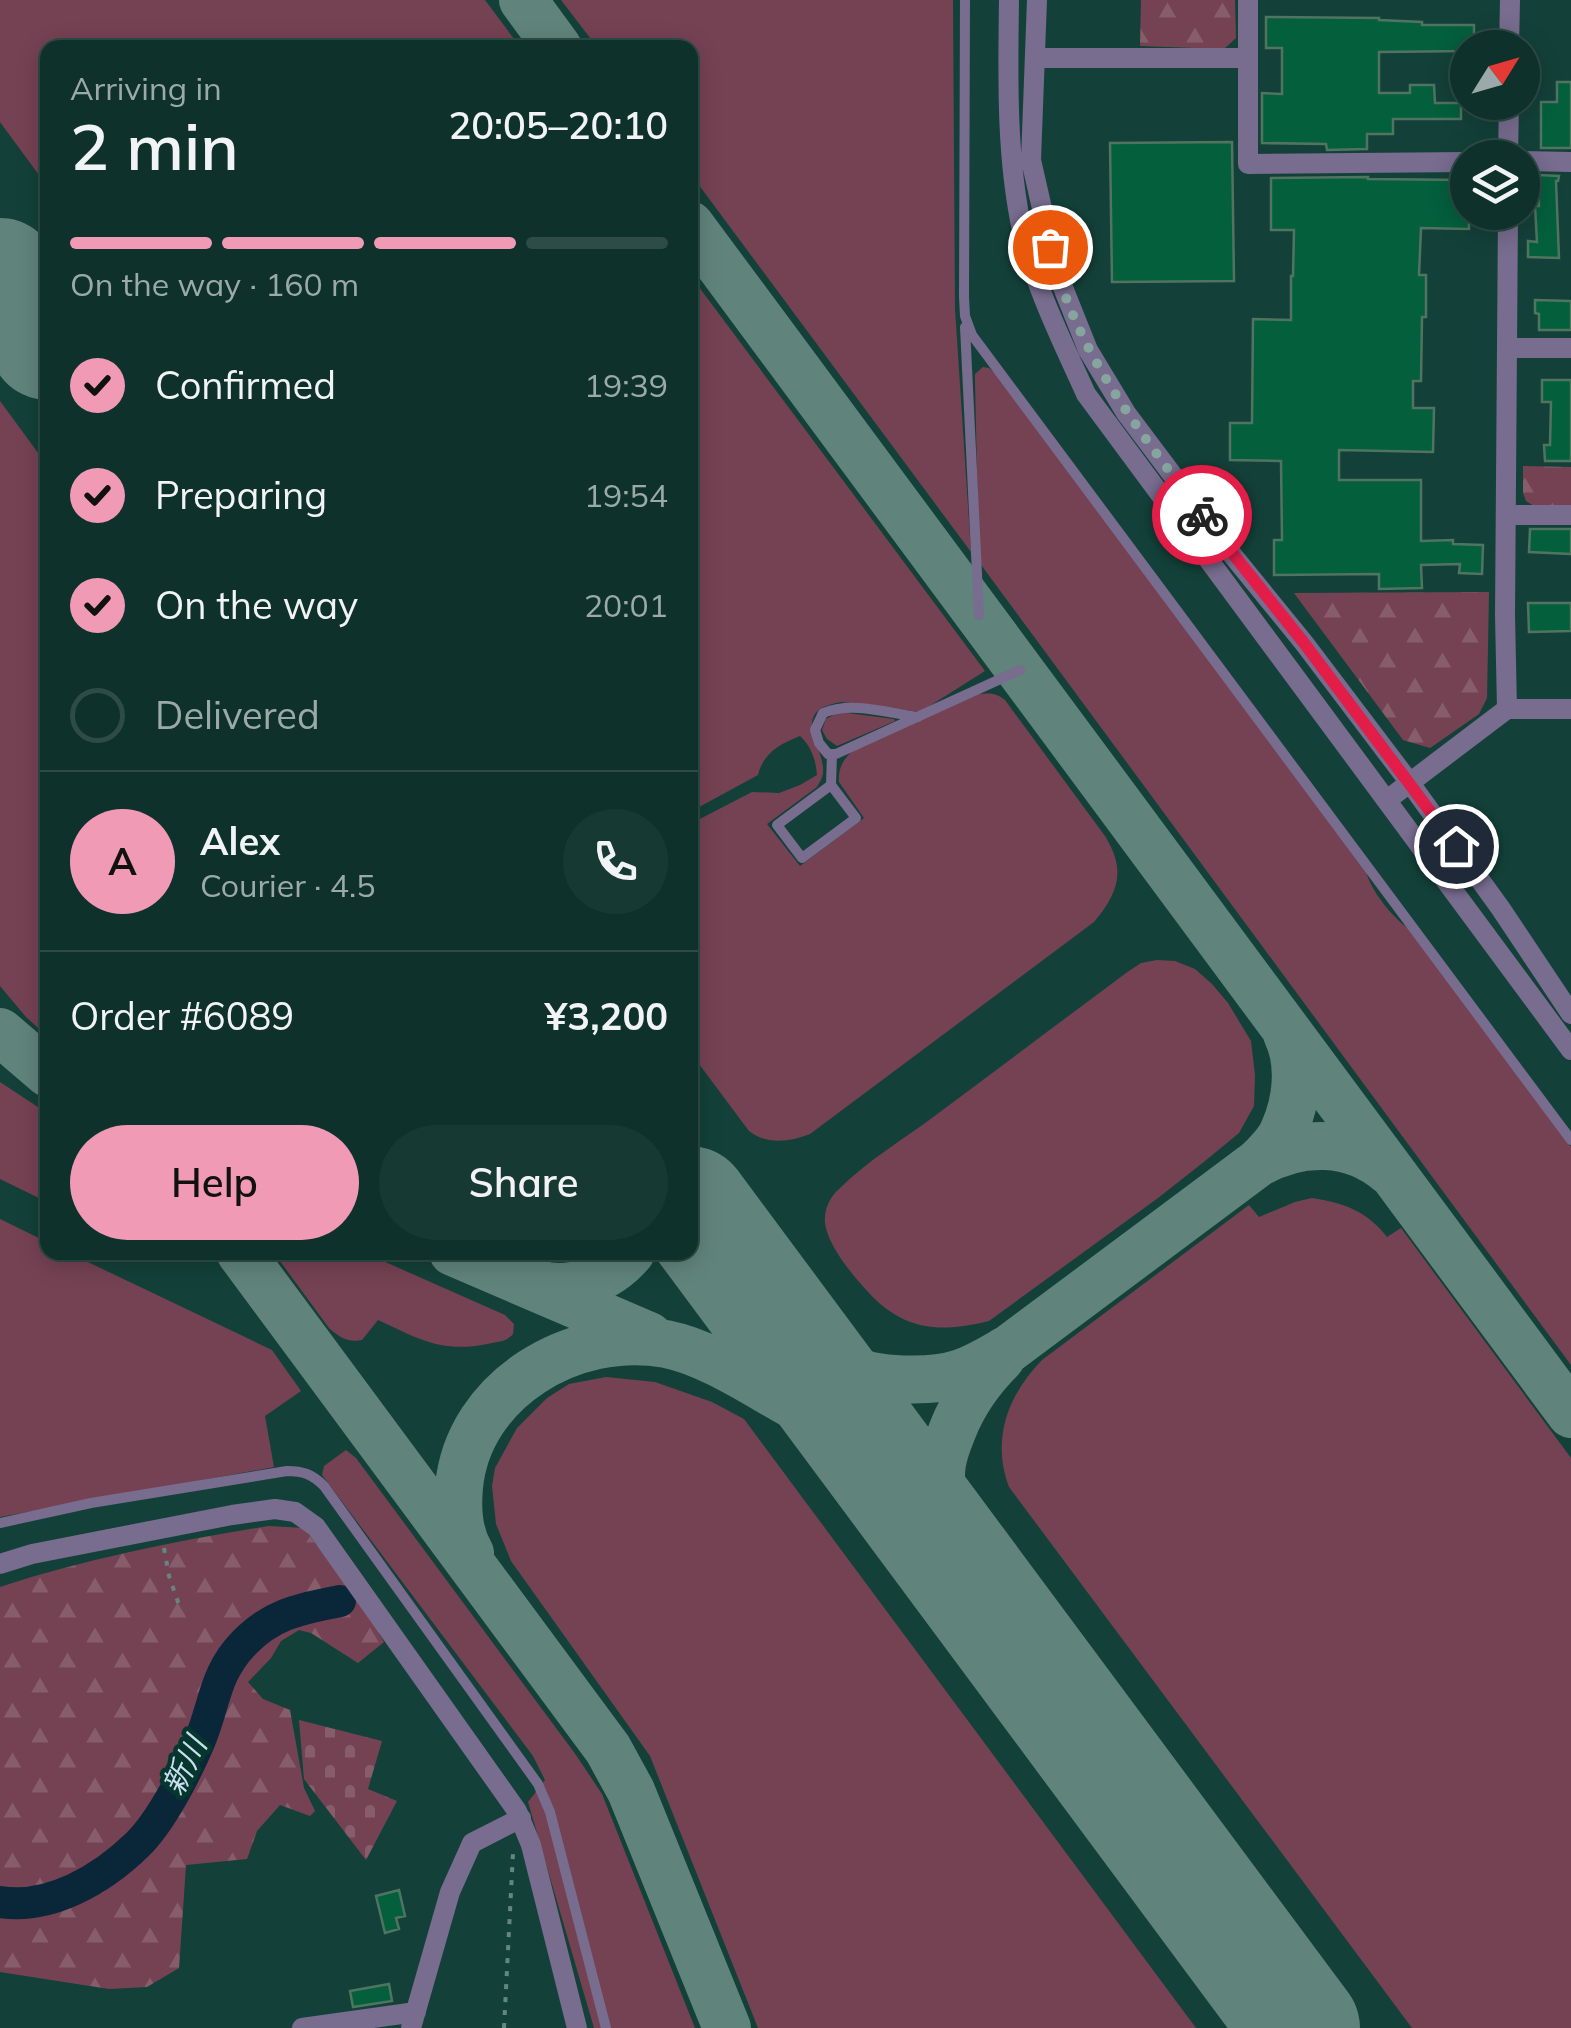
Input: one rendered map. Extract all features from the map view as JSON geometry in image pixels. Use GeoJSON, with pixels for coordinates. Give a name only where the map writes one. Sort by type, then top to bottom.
{"type":"FeatureCollection","features":[{"type":"Feature","properties":{"kind":"street"},"geometry":{"type":"LineString","coordinates":[[1009,0],[1012,166],[1023,232],[1051,318],[1086,394],[1571,1050]]}},
{"type":"Feature","properties":{"kind":"street"},"geometry":{"type":"LineString","coordinates":[[1037,0],[1031,160],[1056,270],[1088,350],[1126,413],[1410,783],[1571,1014]]}},
{"type":"Feature","properties":{"kind":"street"},"geometry":{"type":"LineString","coordinates":[[1248,0],[1248,164],[1450,162]]}},
{"type":"Feature","properties":{"kind":"street"},"geometry":{"type":"LineString","coordinates":[[1509,30],[1510,0]]}},
{"type":"Feature","properties":{"kind":"street"},"geometry":{"type":"LineString","coordinates":[[1036,58],[1248,58]]}},
{"type":"Feature","properties":{"kind":"street"},"geometry":{"type":"LineString","coordinates":[[1540,162],[1571,162]]}},
{"type":"Feature","properties":{"kind":"street"},"geometry":{"type":"LineString","coordinates":[[1507,709],[1508,230]]}},
{"type":"Feature","properties":{"kind":"street"},"geometry":{"type":"LineString","coordinates":[[1508,348],[1571,348]]}},
{"type":"Feature","properties":{"kind":"street"},"geometry":{"type":"LineString","coordinates":[[1507,515],[1571,515]]}},
{"type":"Feature","properties":{"kind":"street"},"geometry":{"type":"LineString","coordinates":[[1387,800],[1507,709],[1571,709]]}},
{"type":"Feature","properties":{"kind":"street"},"geometry":{"type":"LineString","coordinates":[[0,1564],[32,1554],[275,1509],[295,1512],[316,1527],[508,1796],[515,1821],[531,1845],[577,2028]]}},
{"type":"Feature","properties":{"kind":"street"},"geometry":{"type":"LineString","coordinates":[[302,2028],[413,2020],[450,1892],[472,1843],[515,1821]]}},
{"type":"Feature","properties":{"kind":"lane"},"geometry":{"type":"LineString","coordinates":[[965,0],[964,316],[980,616]]}},
{"type":"Feature","properties":{"kind":"lane"},"geometry":{"type":"LineString","coordinates":[[964,316],[986,355],[1571,1140]]}},
{"type":"Feature","properties":{"kind":"lane"},"geometry":{"type":"LineString","coordinates":[[918,717],[847,707],[823,713],[815,730],[819,743],[832,754],[918,717],[1020,670]]}},
{"type":"Feature","properties":{"kind":"lane"},"geometry":{"type":"LineString","coordinates":[[831,784],[778,825],[802,858],[856,818],[831,784],[832,754]]}},
{"type":"Feature","properties":{"kind":"lane"},"geometry":{"type":"LineString","coordinates":[[0,1523],[91,1503],[260,1475],[301,1471],[313,1476],[335,1501],[538,1784],[550,1812],[606,2028]]}},
{"type":"Feature","properties":{"kind":"path"},"geometry":{"type":"LineString","coordinates":[[161,1529],[169,1576],[179,1605]]}},
{"type":"Feature","properties":{"kind":"path"},"geometry":{"type":"LineString","coordinates":[[504,2028],[515,1821]]}},
{"type":"Feature","properties":{"kind":"green space"},"geometry":{"type":"Polygon","coordinates":[[[0,0],[485,0],[515,40],[40,40],[40,176],[0,122],[0,0]]]}},
{"type":"Feature","properties":{"kind":"green space"},"geometry":{"type":"Polygon","coordinates":[[[561,0],[953,0],[955,309],[971,552],[698,184],[698,40],[592,40],[561,0]]]}},
{"type":"Feature","properties":{"kind":"green space"},"geometry":{"type":"Polygon","coordinates":[[[1141,0],[1235,0],[1236,38],[1224,49],[1140,46],[1141,0]]]}},
{"type":"Feature","properties":{"kind":"green space"},"geometry":{"type":"Polygon","coordinates":[[[698,286],[985,671],[920,712],[842,702],[825,706],[812,721],[822,778],[817,787],[767,824],[800,866],[864,818],[839,782],[840,768],[850,753],[979,694],[993,694],[1005,700],[1105,836],[1116,860],[1114,891],[1094,922],[810,1134],[786,1140],[763,1138],[749,1131],[698,1063],[698,820],[752,792],[779,793],[817,775],[812,754],[800,736],[773,751],[758,775],[698,808],[698,286]]]}},
{"type":"Feature","properties":{"kind":"green space"},"geometry":{"type":"Polygon","coordinates":[[[983,367],[996,374],[1366,872],[1383,904],[1409,929],[1571,1147],[1571,1365],[979,562],[975,374],[983,367]]]}},
{"type":"Feature","properties":{"kind":"green space"},"geometry":{"type":"Polygon","coordinates":[[[0,401],[40,455],[40,1030],[0,986],[0,401]]]}},
{"type":"Feature","properties":{"kind":"green space"},"geometry":{"type":"Polygon","coordinates":[[[1523,466],[1571,467],[1571,506],[1534,506],[1526,501],[1523,466]]]}},
{"type":"Feature","properties":{"kind":"green space"},"geometry":{"type":"Polygon","coordinates":[[[1489,592],[1487,698],[1479,714],[1430,748],[1403,740],[1294,593],[1489,592]]]}},
{"type":"Feature","properties":{"kind":"green space"},"geometry":{"type":"Polygon","coordinates":[[[839,712],[895,721],[837,746],[822,730],[826,719],[839,712]]]}},
{"type":"Feature","properties":{"kind":"green space"},"geometry":{"type":"Polygon","coordinates":[[[1175,961],[1195,969],[1228,1003],[1251,1041],[1254,1106],[1239,1133],[1158,1198],[989,1321],[955,1327],[925,1326],[897,1316],[883,1306],[848,1268],[829,1236],[825,1216],[834,1195],[874,1160],[1126,973],[1141,963],[1175,961]]]}},
{"type":"Feature","properties":{"kind":"green space"},"geometry":{"type":"Polygon","coordinates":[[[0,1082],[40,1108],[40,1199],[0,1179],[0,1082]]]}},
{"type":"Feature","properties":{"kind":"green space"},"geometry":{"type":"Polygon","coordinates":[[[1312,1198],[1354,1210],[1387,1237],[1401,1228],[1571,1458],[1571,2028],[1412,2028],[1009,1487],[1002,1452],[1006,1419],[1020,1388],[1042,1360],[1249,1205],[1259,1217],[1312,1198]]]}},
{"type":"Feature","properties":{"kind":"green space"},"geometry":{"type":"Polygon","coordinates":[[[0,1219],[40,1239],[40,1260],[84,1260],[272,1350],[301,1391],[265,1416],[274,1467],[0,1517],[0,1219]]]}},
{"type":"Feature","properties":{"kind":"green space"},"geometry":{"type":"Polygon","coordinates":[[[279,1260],[381,1260],[505,1315],[514,1324],[513,1334],[506,1339],[460,1347],[420,1339],[378,1320],[357,1341],[340,1337],[329,1328],[279,1260]]]}},
{"type":"Feature","properties":{"kind":"green space"},"geometry":{"type":"Polygon","coordinates":[[[606,1377],[655,1382],[712,1402],[744,1419],[1196,2028],[758,2028],[650,1756],[511,1561],[496,1524],[492,1486],[495,1468],[517,1428],[547,1398],[569,1384],[606,1377]]]}},
{"type":"Feature","properties":{"kind":"green space"},"geometry":{"type":"Polygon","coordinates":[[[346,1450],[356,1458],[602,1794],[695,2028],[594,2028],[528,1802],[545,1780],[533,1756],[322,1475],[324,1466],[346,1450]]]}},
{"type":"Feature","properties":{"kind":"green space"},"geometry":{"type":"Polygon","coordinates":[[[269,1526],[304,1528],[384,1642],[358,1663],[311,1633],[299,1630],[281,1641],[248,1682],[263,1699],[290,1710],[304,1788],[315,1811],[310,1816],[280,1805],[257,1831],[247,1859],[186,1865],[179,1968],[147,1987],[109,1989],[0,1972],[0,1587],[133,1551],[269,1526]]]}},
{"type":"Feature","properties":{"kind":"green space"},"geometry":{"type":"Polygon","coordinates":[[[299,1720],[382,1741],[368,1789],[397,1801],[366,1860],[304,1779],[299,1720]]]}},
{"type":"Feature","properties":{"kind":"building"},"geometry":{"type":"Polygon","coordinates":[[[1266,17],[1379,18],[1422,25],[1474,25],[1474,30],[1450,30],[1450,51],[1379,52],[1379,93],[1410,93],[1410,85],[1434,85],[1435,103],[1450,103],[1450,119],[1393,119],[1393,134],[1367,134],[1367,149],[1327,150],[1326,144],[1262,143],[1262,93],[1282,94],[1282,48],[1266,48],[1266,17]]]}},
{"type":"Feature","properties":{"kind":"building"},"geometry":{"type":"Polygon","coordinates":[[[1557,82],[1571,82],[1571,148],[1541,148],[1541,102],[1557,102],[1557,82]]]}},
{"type":"Feature","properties":{"kind":"building"},"geometry":{"type":"Polygon","coordinates":[[[1232,142],[1234,281],[1112,282],[1110,143],[1232,142]]]}},
{"type":"Feature","properties":{"kind":"building"},"geometry":{"type":"Polygon","coordinates":[[[1540,175],[1559,176],[1559,258],[1528,257],[1528,241],[1537,242],[1540,175]]]}},
{"type":"Feature","properties":{"kind":"building"},"geometry":{"type":"Polygon","coordinates":[[[1271,178],[1450,180],[1450,229],[1421,228],[1419,275],[1426,275],[1426,317],[1422,317],[1421,381],[1413,381],[1413,408],[1434,408],[1433,452],[1339,450],[1339,480],[1421,480],[1421,541],[1453,540],[1453,544],[1483,545],[1482,574],[1459,573],[1460,564],[1421,565],[1422,588],[1379,589],[1379,574],[1274,575],[1274,540],[1282,540],[1281,461],[1230,460],[1230,423],[1252,423],[1253,319],[1291,320],[1294,230],[1271,230],[1271,178]]]}},
{"type":"Feature","properties":{"kind":"building"},"geometry":{"type":"Polygon","coordinates":[[[1535,300],[1571,301],[1571,330],[1539,330],[1535,300]]]}},
{"type":"Feature","properties":{"kind":"building"},"geometry":{"type":"Polygon","coordinates":[[[1542,380],[1571,380],[1571,461],[1545,461],[1544,445],[1550,445],[1551,402],[1542,402],[1542,380]]]}},
{"type":"Feature","properties":{"kind":"building"},"geometry":{"type":"Polygon","coordinates":[[[1530,529],[1571,529],[1571,554],[1529,552],[1530,529]]]}},
{"type":"Feature","properties":{"kind":"building"},"geometry":{"type":"Polygon","coordinates":[[[1528,603],[1571,603],[1571,631],[1529,632],[1528,603]]]}},
{"type":"Feature","properties":{"kind":"building"},"geometry":{"type":"Polygon","coordinates":[[[399,1890],[405,1916],[396,1918],[399,1929],[385,1933],[376,1896],[399,1890]]]}},
{"type":"Feature","properties":{"kind":"building"},"geometry":{"type":"Polygon","coordinates":[[[389,1984],[392,2001],[353,2007],[350,1991],[389,1984]]]}},
{"type":"Feature","properties":{"kind":"waterway","name":"新川"},"geometry":{"type":"LineString","coordinates":[[0,1902],[38,1901],[56,1896],[91,1880],[123,1858],[155,1823],[181,1781],[221,1678],[244,1643],[277,1619],[340,1601]]}},
{"type":"Feature","properties":{"kind":"taxiway"},"geometry":{"type":"LineString","coordinates":[[523,0],[552,40]]}},
{"type":"Feature","properties":{"kind":"taxiway"},"geometry":{"type":"LineString","coordinates":[[698,236],[1571,1414]]}},
{"type":"Feature","properties":{"kind":"taxiway"},"geometry":{"type":"LineString","coordinates":[[0,1032],[40,1066]]}},
{"type":"Feature","properties":{"kind":"taxiway"},"geometry":{"type":"LineString","coordinates":[[1258,1163],[1279,1139],[1292,1107],[1296,1069],[1287,1034]]}},
{"type":"Feature","properties":{"kind":"taxiway"},"geometry":{"type":"LineString","coordinates":[[759,1299],[822,1352],[857,1372],[903,1379],[949,1376],[974,1368],[1010,1348],[1274,1155],[1309,1147],[1343,1148],[1390,1172]]}},
{"type":"Feature","properties":{"kind":"taxiway"},"geometry":{"type":"LineString","coordinates":[[246,1260],[608,1749],[631,1791],[727,2028]]}},
{"type":"Feature","properties":{"kind":"taxiway"},"geometry":{"type":"LineString","coordinates":[[472,1260],[649,1336]]}},
{"type":"Feature","properties":{"kind":"taxiway"},"geometry":{"type":"LineString","coordinates":[[538,1284],[564,1287],[589,1282],[623,1260]]}},
{"type":"Feature","properties":{"kind":"taxiway"},"geometry":{"type":"LineString","coordinates":[[470,1553],[459,1521],[459,1487],[467,1452],[482,1421],[504,1394],[531,1372],[596,1345],[631,1341],[666,1344],[711,1360],[836,1429],[898,1486]]}},
{"type":"Feature","properties":{"kind":"taxiway"},"geometry":{"type":"LineString","coordinates":[[988,1607],[949,1527],[941,1469],[962,1409],[1001,1358]]}},
{"type":"Feature","properties":{"kind":"runway"},"geometry":{"type":"LineString","coordinates":[[0,277],[40,330]]}},
{"type":"Feature","properties":{"kind":"runway"},"geometry":{"type":"LineString","coordinates":[[698,1216],[1301,2028]]}},
{"type":"Feature","properties":{"kind":"way so far"},"geometry":{"type":"LineString","coordinates":[[1050,247],[1069,306],[1102,375],[1202,515]]}},
{"type":"Feature","properties":{"kind":"route"},"geometry":{"type":"LineString","coordinates":[[1202,515],[1456,846]]}}]}
